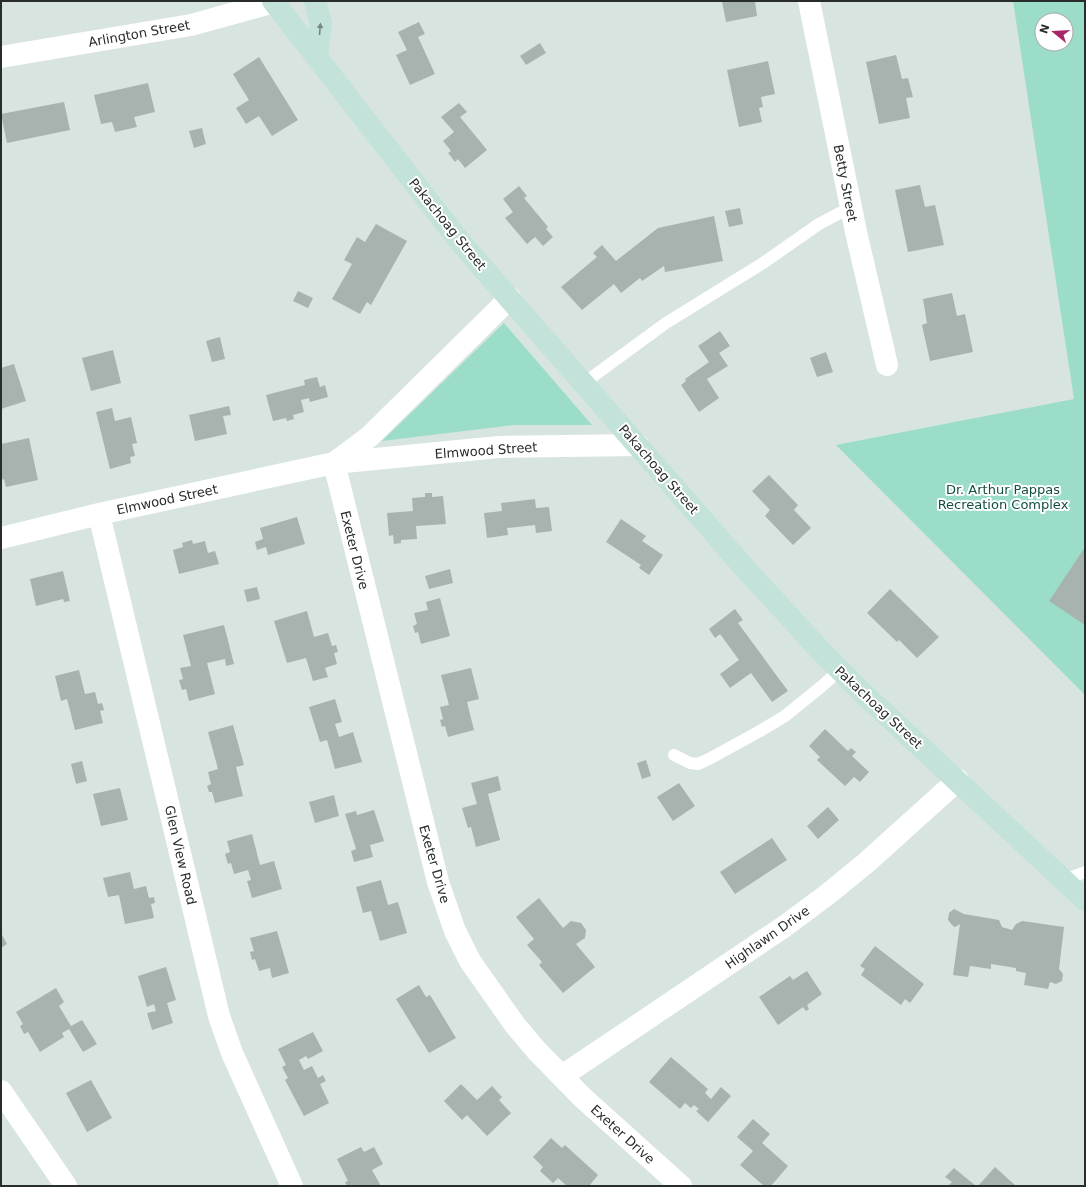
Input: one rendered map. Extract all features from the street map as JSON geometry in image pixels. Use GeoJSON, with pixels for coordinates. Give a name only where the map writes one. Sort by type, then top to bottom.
{"type":"FeatureCollection","features":[{"type":"Feature","properties":{"kind":"street"},"geometry":{"type":"LineString","coordinates":[[315,1],[321,23],[317,57]]}},
{"type":"Feature","properties":{"kind":"street","name":"Betty Street"},"geometry":{"type":"LineString","coordinates":[[809,1],[851,207],[887,365]]}},
{"type":"Feature","properties":{"kind":"street","name":"Pakachoag Street"},"geometry":{"type":"LineString","coordinates":[[274,2],[461,243],[742,565],[840,670],[1085,900]]}},
{"type":"Feature","properties":{"kind":"street","name":"Arlington Street"},"geometry":{"type":"LineString","coordinates":[[1,57],[191,25],[274,2]]}},
{"type":"Feature","properties":{"kind":"street","name":"Elmwood Street"},"geometry":{"type":"LineString","coordinates":[[334,463],[369,437],[510,298]]}},
{"type":"Feature","properties":{"kind":"street","name":"Elmwood Street"},"geometry":{"type":"LineString","coordinates":[[1,538],[98,514],[334,463],[499,447],[638,445]]}},
{"type":"Feature","properties":{"kind":"street","name":"Exeter Drive"},"geometry":{"type":"LineString","coordinates":[[334,463],[438,882],[455,930],[470,961],[515,1025],[537,1051],[681,1186]]}},
{"type":"Feature","properties":{"kind":"street","name":"Glen View Road"},"geometry":{"type":"LineString","coordinates":[[98,514],[219,1016],[232,1053],[292,1186]]}},
{"type":"Feature","properties":{"kind":"street","name":"Highlawn Drive"},"geometry":{"type":"LineString","coordinates":[[562,1076],[785,926],[828,894],[866,863],[958,780]]}},
{"type":"Feature","properties":{"kind":"street"},"geometry":{"type":"LineString","coordinates":[[1,1091],[66,1186]]}},
{"type":"Feature","properties":{"kind":"lane"},"geometry":{"type":"LineString","coordinates":[[584,383],[666,323],[763,263],[819,224],[851,207]]}},
{"type":"Feature","properties":{"kind":"lane"},"geometry":{"type":"LineString","coordinates":[[674,755],[690,764],[698,764],[709,759],[785,716],[840,670]]}},
{"type":"Feature","properties":{"kind":"lane"},"geometry":{"type":"LineString","coordinates":[[1064,880],[1085,872]]}},
{"type":"Feature","properties":{"kind":"green space","name":"Dr. Arthur Pappas Recreation Complex"},"geometry":{"type":"Polygon","coordinates":[[[1013,1],[1085,1],[1085,695],[836,445],[1074,399],[1013,1]]]}},
{"type":"Feature","properties":{"kind":"green space"},"geometry":{"type":"Polygon","coordinates":[[[504,323],[592,425],[514,425],[382,441],[504,323]]]}},
{"type":"Feature","properties":{"kind":"building"},"geometry":{"type":"Polygon","coordinates":[[[722,1],[755,1],[757,16],[726,22],[722,1]]]}},
{"type":"Feature","properties":{"kind":"building"},"geometry":{"type":"Polygon","coordinates":[[[419,22],[425,34],[418,37],[435,74],[410,85],[396,55],[407,50],[398,32],[419,22]]]}},
{"type":"Feature","properties":{"kind":"building"},"geometry":{"type":"Polygon","coordinates":[[[540,43],[546,53],[526,65],[520,56],[540,43]]]}},
{"type":"Feature","properties":{"kind":"building"},"geometry":{"type":"Polygon","coordinates":[[[896,55],[902,79],[908,78],[913,97],[906,98],[910,118],[879,124],[866,62],[896,55]]]}},
{"type":"Feature","properties":{"kind":"building"},"geometry":{"type":"Polygon","coordinates":[[[259,57],[298,120],[272,136],[259,116],[246,124],[236,108],[249,100],[233,74],[259,57]]]}},
{"type":"Feature","properties":{"kind":"building"},"geometry":{"type":"Polygon","coordinates":[[[768,61],[775,94],[761,97],[763,107],[759,108],[762,122],[739,127],[727,70],[768,61]]]}},
{"type":"Feature","properties":{"kind":"building"},"geometry":{"type":"Polygon","coordinates":[[[148,83],[155,112],[134,117],[137,127],[115,132],[112,122],[101,124],[94,95],[148,83]]]}},
{"type":"Feature","properties":{"kind":"building"},"geometry":{"type":"Polygon","coordinates":[[[64,102],[70,130],[7,143],[1,114],[64,102]]]}},
{"type":"Feature","properties":{"kind":"building"},"geometry":{"type":"Polygon","coordinates":[[[459,103],[467,112],[460,117],[487,150],[465,168],[458,159],[455,162],[448,153],[451,151],[443,141],[454,132],[441,117],[459,103]]]}},
{"type":"Feature","properties":{"kind":"building"},"geometry":{"type":"Polygon","coordinates":[[[202,128],[206,144],[194,148],[189,131],[202,128]]]}},
{"type":"Feature","properties":{"kind":"building"},"geometry":{"type":"Polygon","coordinates":[[[920,185],[925,207],[935,205],[944,245],[908,252],[895,190],[920,185]]]}},
{"type":"Feature","properties":{"kind":"building"},"geometry":{"type":"Polygon","coordinates":[[[519,186],[527,196],[524,198],[548,227],[546,229],[553,237],[543,246],[535,237],[527,244],[505,218],[513,212],[503,199],[519,186]]]}},
{"type":"Feature","properties":{"kind":"building"},"geometry":{"type":"Polygon","coordinates":[[[740,208],[743,224],[729,227],[725,211],[740,208]]]}},
{"type":"Feature","properties":{"kind":"building"},"geometry":{"type":"Polygon","coordinates":[[[714,216],[723,261],[665,272],[664,266],[642,281],[640,278],[621,293],[614,284],[582,310],[561,287],[597,257],[593,253],[602,245],[616,261],[658,228],[714,216]]]}},
{"type":"Feature","properties":{"kind":"building"},"geometry":{"type":"Polygon","coordinates":[[[376,224],[407,241],[371,305],[367,302],[360,314],[332,299],[352,264],[344,260],[357,237],[365,242],[376,224]]]}},
{"type":"Feature","properties":{"kind":"building"},"geometry":{"type":"Polygon","coordinates":[[[298,291],[313,298],[308,308],[293,301],[298,291]]]}},
{"type":"Feature","properties":{"kind":"building"},"geometry":{"type":"Polygon","coordinates":[[[952,293],[957,316],[965,314],[973,352],[930,361],[922,325],[927,323],[923,299],[952,293]]]}},
{"type":"Feature","properties":{"kind":"building"},"geometry":{"type":"Polygon","coordinates":[[[720,331],[730,346],[719,353],[728,366],[707,379],[719,398],[699,412],[681,385],[686,381],[685,379],[709,362],[698,346],[720,331]]]}},
{"type":"Feature","properties":{"kind":"building"},"geometry":{"type":"Polygon","coordinates":[[[220,337],[225,359],[212,362],[206,341],[220,337]]]}},
{"type":"Feature","properties":{"kind":"building"},"geometry":{"type":"Polygon","coordinates":[[[113,350],[121,383],[91,391],[82,358],[113,350]]]}},
{"type":"Feature","properties":{"kind":"building"},"geometry":{"type":"Polygon","coordinates":[[[826,352],[833,372],[817,377],[810,358],[826,352]]]}},
{"type":"Feature","properties":{"kind":"building"},"geometry":{"type":"Polygon","coordinates":[[[14,364],[26,401],[1,409],[1,368],[14,364]]]}},
{"type":"Feature","properties":{"kind":"building"},"geometry":{"type":"Polygon","coordinates":[[[317,377],[320,387],[325,385],[328,397],[310,402],[309,398],[301,400],[304,412],[293,415],[294,419],[287,421],[286,418],[273,421],[266,395],[305,385],[304,380],[317,377]]]}},
{"type":"Feature","properties":{"kind":"building"},"geometry":{"type":"Polygon","coordinates":[[[229,406],[231,415],[223,416],[227,434],[195,441],[189,415],[229,406]]]}},
{"type":"Feature","properties":{"kind":"building"},"geometry":{"type":"Polygon","coordinates":[[[112,408],[115,421],[131,417],[137,443],[132,444],[135,456],[130,457],[131,463],[110,469],[96,412],[112,408]]]}},
{"type":"Feature","properties":{"kind":"building"},"geometry":{"type":"Polygon","coordinates":[[[29,438],[38,480],[6,487],[4,479],[1,480],[1,444],[29,438]]]}},
{"type":"Feature","properties":{"kind":"building"},"geometry":{"type":"Polygon","coordinates":[[[769,475],[798,505],[794,510],[811,528],[793,545],[765,516],[770,510],[752,491],[769,475]]]}},
{"type":"Feature","properties":{"kind":"building"},"geometry":{"type":"Polygon","coordinates":[[[425,493],[432,493],[432,497],[443,496],[446,524],[416,526],[417,539],[401,540],[401,543],[394,544],[393,535],[389,536],[387,513],[413,511],[412,498],[425,497],[425,493]]]}},
{"type":"Feature","properties":{"kind":"building"},"geometry":{"type":"Polygon","coordinates":[[[535,499],[536,508],[549,507],[552,531],[536,533],[535,525],[507,528],[508,535],[487,538],[484,513],[502,511],[501,503],[535,499]]]}},
{"type":"Feature","properties":{"kind":"building"},"geometry":{"type":"Polygon","coordinates":[[[297,517],[305,544],[268,555],[266,547],[257,550],[255,542],[263,539],[260,528],[297,517]]]}},
{"type":"Feature","properties":{"kind":"building"},"geometry":{"type":"Polygon","coordinates":[[[621,519],[646,536],[642,541],[663,555],[649,575],[639,568],[641,565],[606,542],[621,519]]]}},
{"type":"Feature","properties":{"kind":"building"},"geometry":{"type":"Polygon","coordinates":[[[192,540],[193,544],[205,541],[208,553],[215,551],[219,564],[179,574],[173,550],[183,547],[182,543],[192,540]]]}},
{"type":"Feature","properties":{"kind":"building"},"geometry":{"type":"Polygon","coordinates":[[[1085,547],[1085,625],[1049,601],[1085,547]]]}},
{"type":"Feature","properties":{"kind":"building"},"geometry":{"type":"Polygon","coordinates":[[[450,569],[453,583],[429,589],[425,576],[450,569]]]}},
{"type":"Feature","properties":{"kind":"building"},"geometry":{"type":"Polygon","coordinates":[[[63,571],[70,601],[64,602],[63,599],[36,606],[30,579],[63,571]]]}},
{"type":"Feature","properties":{"kind":"building"},"geometry":{"type":"Polygon","coordinates":[[[257,587],[260,599],[247,602],[244,590],[257,587]]]}},
{"type":"Feature","properties":{"kind":"building"},"geometry":{"type":"Polygon","coordinates":[[[890,589],[939,637],[917,658],[899,640],[897,642],[867,613],[890,589]]]}},
{"type":"Feature","properties":{"kind":"building"},"geometry":{"type":"Polygon","coordinates":[[[440,598],[450,636],[421,644],[418,632],[415,633],[413,626],[417,624],[414,613],[428,610],[426,602],[440,598]]]}},
{"type":"Feature","properties":{"kind":"building"},"geometry":{"type":"Polygon","coordinates":[[[735,609],[743,620],[738,623],[788,691],[772,702],[751,673],[730,688],[720,674],[739,660],[720,634],[715,638],[709,629],[735,609]]]}},
{"type":"Feature","properties":{"kind":"building"},"geometry":{"type":"Polygon","coordinates":[[[307,611],[314,637],[328,633],[332,646],[336,645],[338,652],[334,653],[337,664],[325,668],[328,677],[313,681],[306,658],[287,663],[274,621],[307,611]]]}},
{"type":"Feature","properties":{"kind":"building"},"geometry":{"type":"Polygon","coordinates":[[[224,625],[234,664],[226,666],[225,659],[207,663],[215,694],[189,701],[186,689],[182,690],[179,680],[183,679],[180,668],[191,666],[183,635],[224,625]]]}},
{"type":"Feature","properties":{"kind":"building"},"geometry":{"type":"Polygon","coordinates":[[[471,668],[479,699],[467,702],[474,730],[448,737],[445,726],[442,727],[440,720],[443,719],[440,707],[449,705],[441,675],[471,668]]]}},
{"type":"Feature","properties":{"kind":"building"},"geometry":{"type":"Polygon","coordinates":[[[79,670],[85,694],[95,692],[98,704],[102,703],[104,710],[100,711],[103,723],[75,730],[67,699],[61,701],[55,676],[79,670]]]}},
{"type":"Feature","properties":{"kind":"building"},"geometry":{"type":"Polygon","coordinates":[[[335,699],[342,722],[335,724],[339,737],[353,732],[362,762],[335,769],[327,740],[320,742],[309,707],[335,699]]]}},
{"type":"Feature","properties":{"kind":"building"},"geometry":{"type":"Polygon","coordinates":[[[233,725],[244,765],[236,767],[243,796],[215,803],[212,792],[209,792],[207,786],[211,784],[208,772],[218,769],[208,732],[233,725]]]}},
{"type":"Feature","properties":{"kind":"building"},"geometry":{"type":"Polygon","coordinates":[[[825,729],[848,751],[851,748],[856,752],[852,756],[869,772],[860,782],[854,777],[845,786],[817,760],[820,757],[809,746],[825,729]]]}},
{"type":"Feature","properties":{"kind":"building"},"geometry":{"type":"Polygon","coordinates":[[[646,760],[651,776],[642,779],[637,763],[646,760]]]}},
{"type":"Feature","properties":{"kind":"building"},"geometry":{"type":"Polygon","coordinates":[[[82,761],[87,781],[76,784],[71,764],[82,761]]]}},
{"type":"Feature","properties":{"kind":"building"},"geometry":{"type":"Polygon","coordinates":[[[498,776],[501,790],[488,794],[500,840],[476,847],[471,827],[468,828],[462,808],[477,804],[471,783],[498,776]]]}},
{"type":"Feature","properties":{"kind":"building"},"geometry":{"type":"Polygon","coordinates":[[[679,783],[695,806],[673,821],[657,797],[679,783]]]}},
{"type":"Feature","properties":{"kind":"building"},"geometry":{"type":"Polygon","coordinates":[[[120,788],[128,820],[101,826],[93,794],[120,788]]]}},
{"type":"Feature","properties":{"kind":"building"},"geometry":{"type":"Polygon","coordinates":[[[334,795],[339,816],[315,823],[309,802],[334,795]]]}},
{"type":"Feature","properties":{"kind":"building"},"geometry":{"type":"Polygon","coordinates":[[[828,807],[839,820],[818,839],[807,826],[828,807]]]}},
{"type":"Feature","properties":{"kind":"building"},"geometry":{"type":"Polygon","coordinates":[[[374,810],[384,841],[370,845],[373,857],[354,862],[351,851],[356,849],[345,814],[356,811],[357,815],[374,810]]]}},
{"type":"Feature","properties":{"kind":"building"},"geometry":{"type":"Polygon","coordinates":[[[252,834],[260,865],[274,861],[282,889],[252,898],[247,881],[251,880],[248,870],[234,874],[231,863],[228,864],[225,854],[230,852],[227,841],[252,834]]]}},
{"type":"Feature","properties":{"kind":"building"},"geometry":{"type":"Polygon","coordinates":[[[772,838],[787,860],[735,894],[720,872],[772,838]]]}},
{"type":"Feature","properties":{"kind":"building"},"geometry":{"type":"Polygon","coordinates":[[[130,872],[134,889],[146,886],[149,898],[154,897],[155,903],[151,904],[154,918],[125,924],[119,895],[108,897],[103,878],[130,872]]]}},
{"type":"Feature","properties":{"kind":"building"},"geometry":{"type":"Polygon","coordinates":[[[381,880],[388,905],[398,902],[407,933],[380,941],[371,911],[363,913],[356,887],[381,880]]]}},
{"type":"Feature","properties":{"kind":"building"},"geometry":{"type":"Polygon","coordinates":[[[539,898],[563,928],[571,921],[581,923],[586,930],[585,938],[576,944],[595,967],[563,993],[539,965],[542,962],[527,945],[534,939],[516,917],[539,898]]]}},
{"type":"Feature","properties":{"kind":"building"},"geometry":{"type":"Polygon","coordinates":[[[954,909],[964,914],[999,920],[1002,927],[1012,930],[1016,924],[1022,921],[1064,927],[1059,969],[1063,974],[1062,981],[1056,984],[1050,982],[1048,989],[1024,985],[1026,973],[1016,971],[1016,968],[991,964],[991,969],[970,966],[968,977],[953,975],[960,924],[955,927],[948,920],[949,913],[954,909]]]}},
{"type":"Feature","properties":{"kind":"building"},"geometry":{"type":"Polygon","coordinates":[[[277,931],[289,973],[272,978],[270,968],[259,971],[255,959],[252,960],[250,952],[254,951],[250,938],[277,931]]]}},
{"type":"Feature","properties":{"kind":"building"},"geometry":{"type":"Polygon","coordinates":[[[1,933],[7,944],[1,948],[1,933]]]}},
{"type":"Feature","properties":{"kind":"building"},"geometry":{"type":"Polygon","coordinates":[[[875,946],[924,984],[910,1003],[905,999],[901,1005],[861,975],[865,969],[860,966],[875,946]]]}},
{"type":"Feature","properties":{"kind":"building"},"geometry":{"type":"Polygon","coordinates":[[[166,967],[176,1000],[167,1003],[173,1023],[152,1030],[147,1013],[156,1011],[154,1004],[147,1007],[138,976],[166,967]]]}},
{"type":"Feature","properties":{"kind":"building"},"geometry":{"type":"Polygon","coordinates":[[[807,971],[822,994],[807,1005],[809,1009],[806,1011],[803,1007],[778,1025],[759,997],[790,976],[793,980],[807,971]]]}},
{"type":"Feature","properties":{"kind":"building"},"geometry":{"type":"Polygon","coordinates":[[[419,985],[426,997],[430,995],[456,1038],[429,1053],[396,999],[419,985]]]}},
{"type":"Feature","properties":{"kind":"building"},"geometry":{"type":"Polygon","coordinates":[[[56,988],[64,1002],[59,1006],[71,1026],[82,1020],[97,1044],[83,1052],[69,1029],[62,1033],[64,1037],[40,1052],[28,1032],[24,1034],[20,1026],[23,1024],[16,1012],[56,988]]]}},
{"type":"Feature","properties":{"kind":"building"},"geometry":{"type":"Polygon","coordinates":[[[313,1032],[323,1051],[308,1059],[306,1056],[299,1060],[304,1070],[312,1066],[318,1078],[323,1075],[326,1081],[320,1084],[329,1103],[304,1116],[285,1080],[288,1078],[282,1067],[286,1065],[278,1049],[313,1032]]]}},
{"type":"Feature","properties":{"kind":"building"},"geometry":{"type":"Polygon","coordinates":[[[671,1057],[708,1089],[705,1093],[711,1099],[721,1087],[731,1096],[708,1122],[696,1111],[699,1109],[694,1105],[691,1108],[685,1103],[680,1109],[649,1082],[671,1057]]]}},
{"type":"Feature","properties":{"kind":"building"},"geometry":{"type":"Polygon","coordinates":[[[91,1080],[112,1118],[87,1132],[66,1093],[91,1080]]]}},
{"type":"Feature","properties":{"kind":"building"},"geometry":{"type":"Polygon","coordinates":[[[461,1084],[477,1100],[492,1086],[502,1097],[499,1100],[511,1113],[487,1136],[467,1115],[462,1120],[444,1101],[461,1084]]]}},
{"type":"Feature","properties":{"kind":"building"},"geometry":{"type":"Polygon","coordinates":[[[753,1119],[770,1134],[762,1143],[788,1166],[771,1186],[764,1186],[740,1165],[753,1151],[737,1137],[753,1119]]]}},
{"type":"Feature","properties":{"kind":"building"},"geometry":{"type":"Polygon","coordinates":[[[551,1138],[562,1148],[565,1145],[598,1175],[589,1186],[567,1186],[558,1178],[553,1183],[540,1171],[543,1167],[533,1157],[551,1138]]]}},
{"type":"Feature","properties":{"kind":"building"},"geometry":{"type":"Polygon","coordinates":[[[361,1147],[364,1152],[374,1147],[383,1164],[372,1170],[381,1186],[347,1186],[345,1182],[348,1181],[337,1159],[361,1147]]]}},
{"type":"Feature","properties":{"kind":"building"},"geometry":{"type":"Polygon","coordinates":[[[995,1167],[1016,1186],[978,1186],[995,1167]]]}},
{"type":"Feature","properties":{"kind":"building"},"geometry":{"type":"Polygon","coordinates":[[[954,1168],[976,1186],[948,1186],[952,1182],[945,1177],[954,1168]]]}}]}
